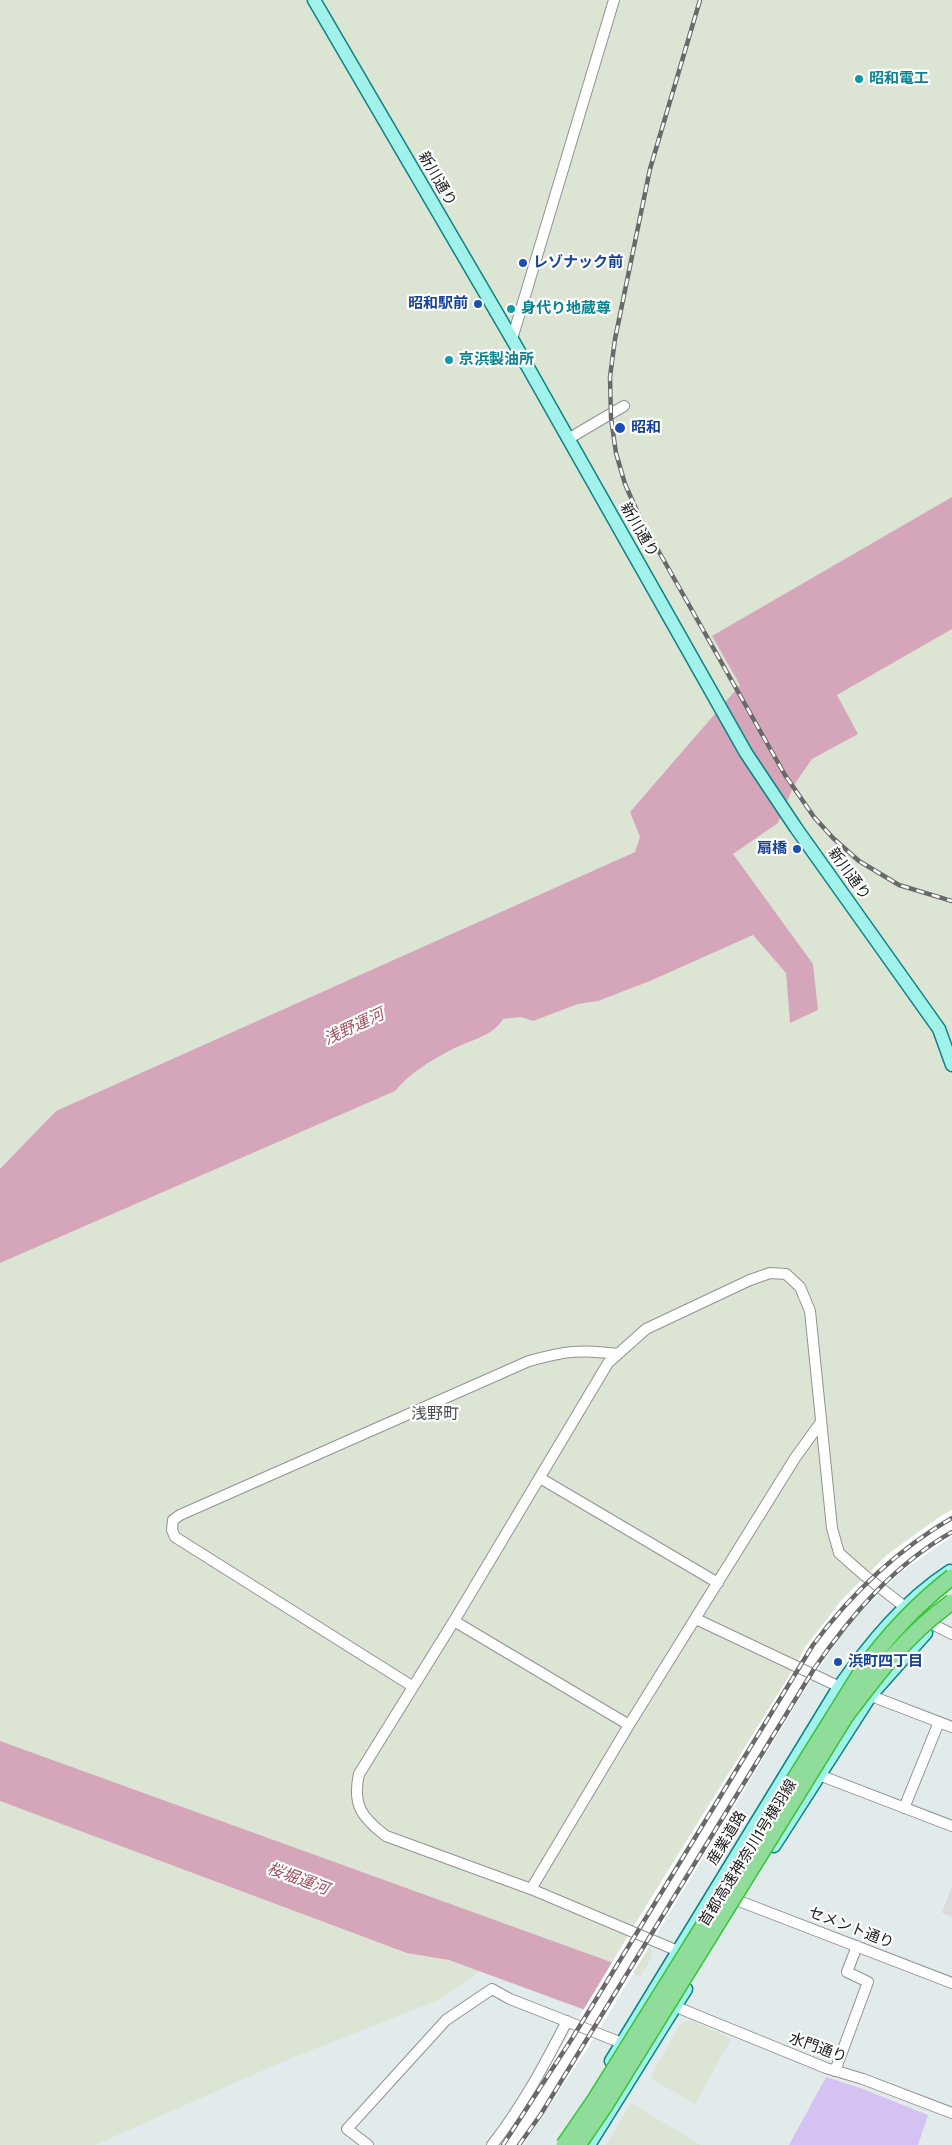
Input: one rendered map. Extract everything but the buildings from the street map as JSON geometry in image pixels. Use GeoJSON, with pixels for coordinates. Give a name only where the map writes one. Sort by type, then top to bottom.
{"type":"FeatureCollection","features":[{"type":"Feature","properties":{"kind":"highway","name":"首都高速神奈川1号横羽線"},"geometry":{"type":"LineString","coordinates":[[564,2145],[595,2100],[862,1671],[915,1608],[952,1577]]}},
{"type":"Feature","properties":{"kind":"highway","name":"首都高速神奈川1号横羽線"},"geometry":{"type":"LineString","coordinates":[[578,2145],[604,2107],[845,1717],[897,1650],[926,1622],[952,1602]]}},
{"type":"Feature","properties":{"kind":"main road","name":"新川通り"},"geometry":{"type":"LineString","coordinates":[[314,0],[512,339],[746,753],[785,812],[939,1029],[952,1065]]}},
{"type":"Feature","properties":{"kind":"main road","name":"産業道路"},"geometry":{"type":"LineString","coordinates":[[556,2145],[584,2105],[839,1687],[873,1641],[905,1607],[928,1586],[952,1570]]}},
{"type":"Feature","properties":{"kind":"main road"},"geometry":{"type":"LineString","coordinates":[[589,2145],[739,1901],[871,1696],[916,1642],[952,1610]]}},
{"type":"Feature","properties":{"kind":"street"},"geometry":{"type":"LineString","coordinates":[[512,339],[614,0]]}},
{"type":"Feature","properties":{"kind":"street"},"geometry":{"type":"LineString","coordinates":[[568,439],[624,406]]}},
{"type":"Feature","properties":{"kind":"street"},"geometry":{"type":"LineString","coordinates":[[678,1951],[531,1889],[386,1836],[369,1823],[358,1807],[356,1788],[359,1774],[454,1621],[608,1363],[646,1329],[750,1280],[770,1273],[786,1274],[800,1287],[810,1311],[832,1528],[839,1553],[905,1607],[952,1634]]}},
{"type":"Feature","properties":{"kind":"street"},"geometry":{"type":"LineString","coordinates":[[412,1686],[175,1538],[172,1530],[173,1520],[189,1511],[529,1361],[564,1352],[591,1350],[618,1354]]}},
{"type":"Feature","properties":{"kind":"street"},"geometry":{"type":"LineString","coordinates":[[531,1889],[629,1725],[795,1458],[821,1422]]}},
{"type":"Feature","properties":{"kind":"street"},"geometry":{"type":"LineString","coordinates":[[540,1478],[718,1583]]}},
{"type":"Feature","properties":{"kind":"street"},"geometry":{"type":"LineString","coordinates":[[696,1619],[839,1687],[871,1696],[952,1727]]}},
{"type":"Feature","properties":{"kind":"street"},"geometry":{"type":"LineString","coordinates":[[454,1621],[629,1725]]}},
{"type":"Feature","properties":{"kind":"street"},"geometry":{"type":"LineString","coordinates":[[904,1808],[939,1722]]}},
{"type":"Feature","properties":{"kind":"street"},"geometry":{"type":"LineString","coordinates":[[819,1775],[952,1826]]}},
{"type":"Feature","properties":{"kind":"street","name":"セメント通り"},"geometry":{"type":"LineString","coordinates":[[739,1901],[952,1983]]}},
{"type":"Feature","properties":{"kind":"street"},"geometry":{"type":"LineString","coordinates":[[835,2071],[868,1982],[847,1972],[857,1946]]}},
{"type":"Feature","properties":{"kind":"street"},"geometry":{"type":"LineString","coordinates":[[368,2145],[347,2129],[446,2020],[492,1989],[622,2043]]}},
{"type":"Feature","properties":{"kind":"street","name":"水門通り"},"geometry":{"type":"LineString","coordinates":[[651,1995],[675,2007],[835,2071],[863,2078],[952,2113]]}},
{"type":"Feature","properties":{"kind":"street"},"geometry":{"type":"LineString","coordinates":[[492,2145],[541,2071],[567,2021]]}},
{"type":"Feature","properties":{"kind":"shaded area"},"geometry":{"type":"Polygon","coordinates":[[[0,0],[952,0],[952,497],[713,636],[741,685],[630,812],[640,837],[635,852],[56,1111],[0,1169],[0,0]]]}},
{"type":"Feature","properties":{"kind":"shaded area"},"geometry":{"type":"Polygon","coordinates":[[[952,629],[952,1510],[942,1515],[887,1555],[842,1599],[804,1648],[799,1660],[630,1932],[650,1945],[652,1957],[640,1977],[622,1966],[0,1741],[0,1263],[395,1091],[406,1077],[451,1050],[498,1028],[502,1019],[521,1017],[533,1021],[578,1004],[598,1001],[650,981],[753,935],[786,973],[790,1022],[818,1010],[813,964],[733,854],[777,823],[794,785],[812,759],[857,734],[837,695],[952,629]]]}},
{"type":"Feature","properties":{"kind":"shaded area"},"geometry":{"type":"Polygon","coordinates":[[[0,1801],[407,1953],[449,1960],[480,1971],[441,1999],[284,2061],[95,2145],[0,2145],[0,1801]]]}},
{"type":"Feature","properties":{"kind":"shaded area"},"geometry":{"type":"Polygon","coordinates":[[[952,1885],[952,1917],[942,1913],[952,1885]]]}},
{"type":"Feature","properties":{"kind":"shaded area"},"geometry":{"type":"Polygon","coordinates":[[[691,2020],[731,2039],[695,2104],[650,2078],[681,2023],[691,2020]]]}},
{"type":"Feature","properties":{"kind":"shaded area"},"geometry":{"type":"Polygon","coordinates":[[[826,2077],[863,2089],[928,2115],[918,2145],[789,2145],[826,2077]]]}},
{"type":"Feature","properties":{"kind":"shaded area"},"geometry":{"type":"Polygon","coordinates":[[[631,2103],[701,2145],[606,2145],[631,2103]]]}},
{"type":"Feature","properties":{"kind":"water","name":"浅野運河"},"geometry":{"type":"Polygon","coordinates":[[[952,497],[952,629],[837,695],[858,734],[812,759],[794,785],[778,823],[733,854],[813,964],[818,1010],[790,1023],[786,973],[753,935],[650,981],[598,1001],[578,1004],[533,1021],[521,1017],[503,1019],[499,1025],[487,1034],[451,1050],[421,1068],[395,1091],[0,1263],[0,1169],[56,1111],[635,852],[640,837],[630,812],[740,685],[712,636],[952,497]]]}},
{"type":"Feature","properties":{"kind":"water","name":"桜堀運河"},"geometry":{"type":"Polygon","coordinates":[[[0,1741],[622,1966],[596,2014],[449,1960],[407,1953],[0,1801],[0,1741]]]}},
{"type":"Feature","properties":{"kind":"pier"},"geometry":{"type":"Polygon","coordinates":[[[952,1510],[952,1536],[900,1573],[859,1614],[840,1637],[806,1688],[589,2046],[523,2145],[497,2145],[555,2057],[804,1649],[842,1600],[887,1555],[942,1515],[952,1510]]]}},
{"type":"Feature","properties":{"kind":"railway"},"geometry":{"type":"LineString","coordinates":[[700,0],[650,169],[615,339],[610,377],[611,418],[616,453],[625,484],[641,520],[785,775],[814,817],[833,838],[859,861],[899,885],[952,901]]}},
{"type":"Feature","properties":{"kind":"railway"},"geometry":{"type":"LineString","coordinates":[[503,2145],[573,2037],[813,1645],[843,1608],[876,1574],[912,1544],[952,1518]]}},
{"type":"Feature","properties":{"kind":"railway"},"geometry":{"type":"LineString","coordinates":[[519,2145],[541,2114],[828,1649],[875,1593],[893,1576],[931,1545],[952,1532]]}},
{"type":"Feature","properties":{"kind":"place","name":"昭和電工"},"geometry":{"type":"Point","coordinates":[859,79]}},
{"type":"Feature","properties":{"kind":"place","name":"レゾナック前"},"geometry":{"type":"Point","coordinates":[523,263]}},
{"type":"Feature","properties":{"kind":"place","name":"昭和駅前"},"geometry":{"type":"Point","coordinates":[478,304]}},
{"type":"Feature","properties":{"kind":"place","name":"身代り地蔵尊"},"geometry":{"type":"Point","coordinates":[511,309]}},
{"type":"Feature","properties":{"kind":"place","name":"京浜製油所"},"geometry":{"type":"Point","coordinates":[449,360]}},
{"type":"Feature","properties":{"kind":"place","name":"昭和"},"geometry":{"type":"Point","coordinates":[620,428]}},
{"type":"Feature","properties":{"kind":"place","name":"扇橋"},"geometry":{"type":"Point","coordinates":[797,849]}},
{"type":"Feature","properties":{"kind":"place","name":"浜町四丁目"},"geometry":{"type":"Point","coordinates":[838,1662]}},
{"type":"Feature","properties":{"kind":"district","name":"浅野町"},"geometry":{"type":"Point","coordinates":[435,1414]}}]}
